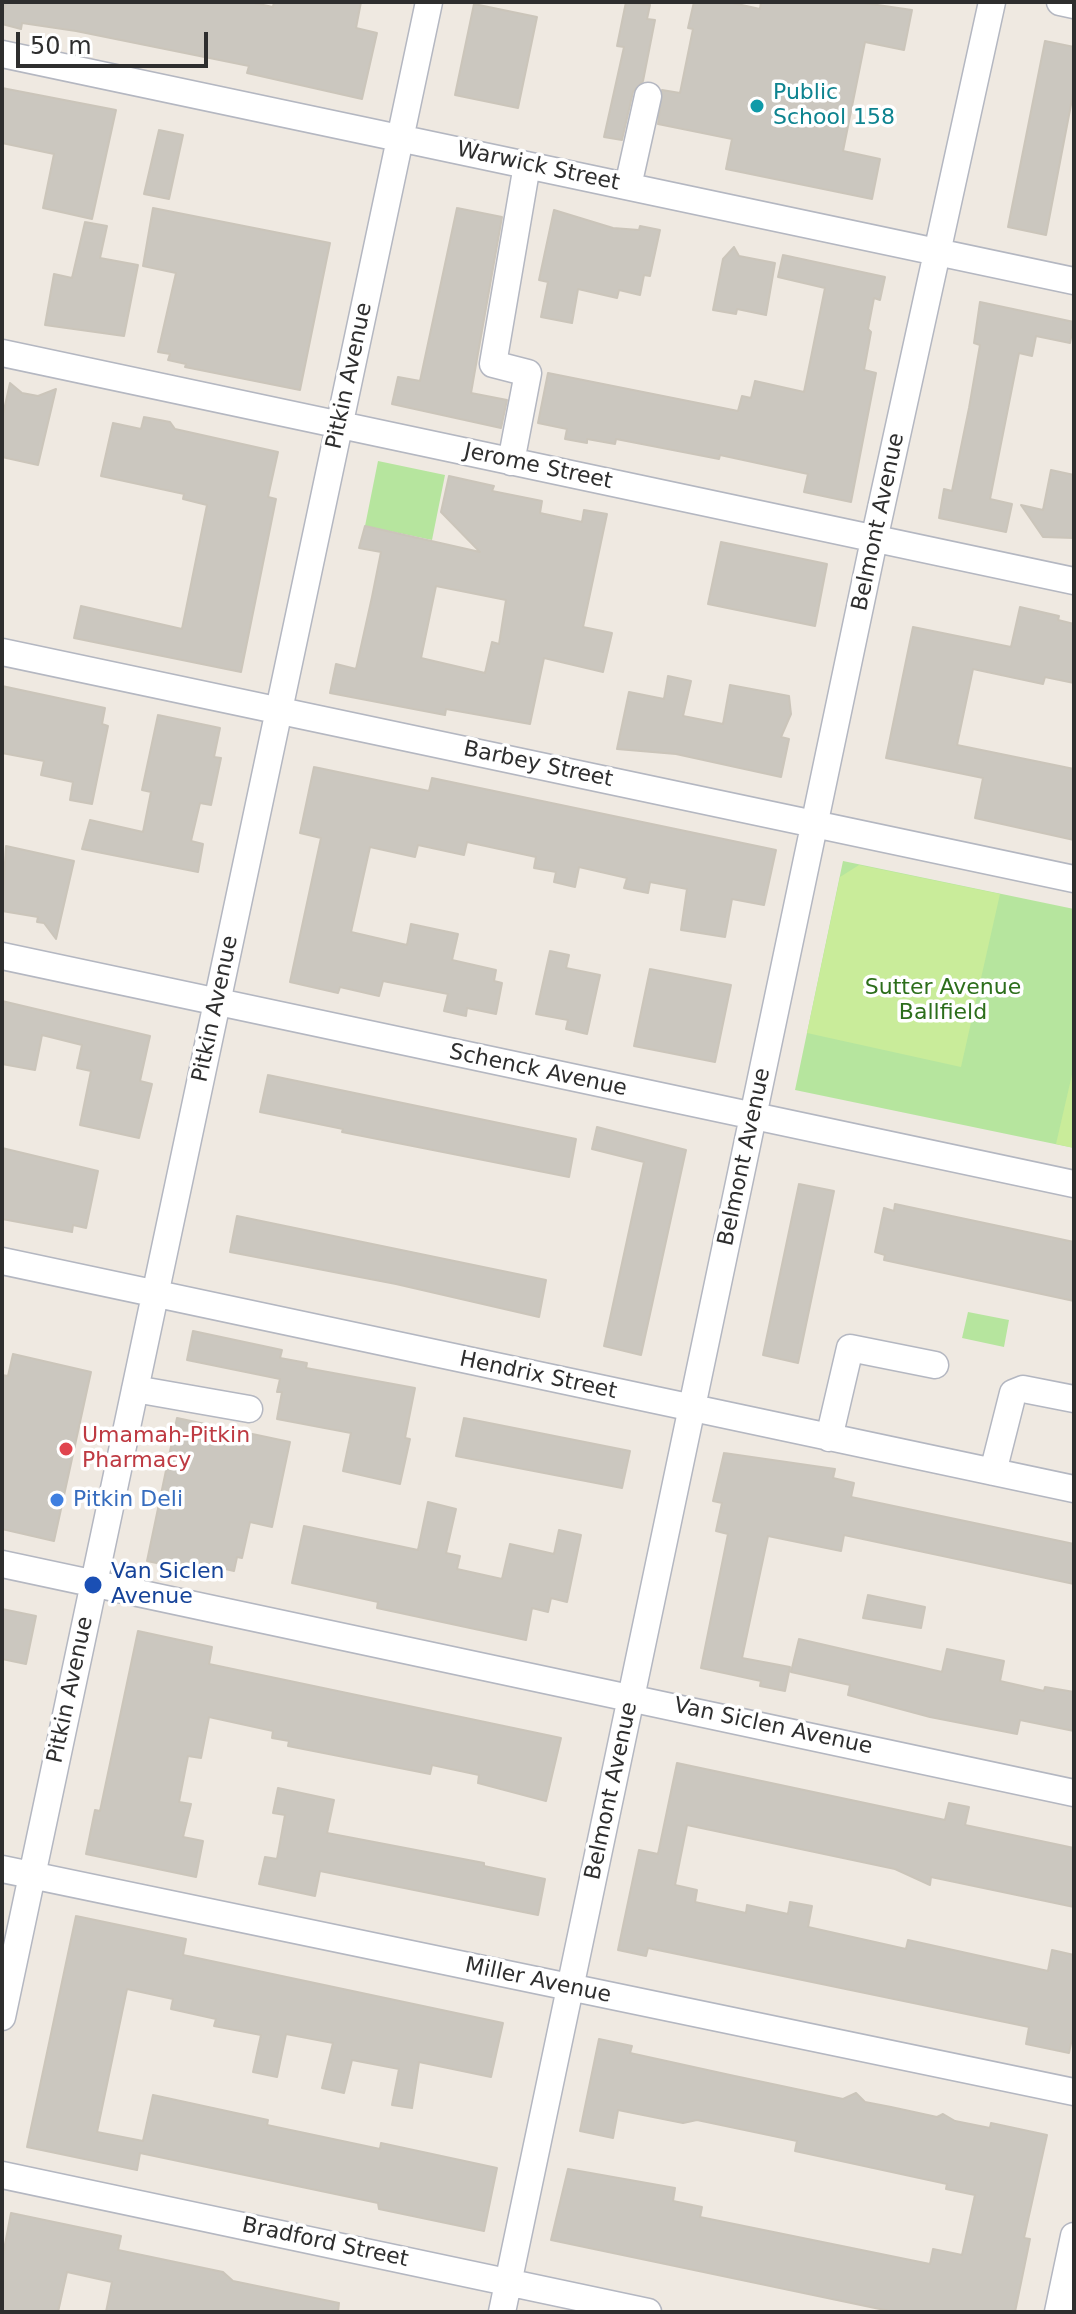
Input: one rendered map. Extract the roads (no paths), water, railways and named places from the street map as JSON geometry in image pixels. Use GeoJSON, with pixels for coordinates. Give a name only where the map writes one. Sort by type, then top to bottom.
{"type":"FeatureCollection","features":[{"type":"Feature","properties":{"kind":"street","name":"Pitkin Avenue"},"geometry":{"type":"LineString","coordinates":[[2,2017],[429,2]]}},
{"type":"Feature","properties":{"kind":"street","name":"Belmont Avenue"},"geometry":{"type":"LineString","coordinates":[[502,2312],[874,540],[992,2]]}},
{"type":"Feature","properties":{"kind":"street"},"geometry":{"type":"LineString","coordinates":[[1060,2],[1074,5]]}},
{"type":"Feature","properties":{"kind":"street","name":"Warwick Street"},"geometry":{"type":"LineString","coordinates":[[2,54],[1074,281]]}},
{"type":"Feature","properties":{"kind":"street"},"geometry":{"type":"LineString","coordinates":[[628,186],[648,96]]}},
{"type":"Feature","properties":{"kind":"street"},"geometry":{"type":"LineString","coordinates":[[511,462],[528,373],[493,364],[527,165]]}},
{"type":"Feature","properties":{"kind":"street","name":"Jerome Street"},"geometry":{"type":"LineString","coordinates":[[2,355],[1074,581]]}},
{"type":"Feature","properties":{"kind":"street","name":"Barbey Street"},"geometry":{"type":"LineString","coordinates":[[2,652],[1074,879]]}},
{"type":"Feature","properties":{"kind":"street","name":"Schenck Avenue"},"geometry":{"type":"LineString","coordinates":[[2,956],[1074,1184]]}},
{"type":"Feature","properties":{"kind":"street","name":"Hendrix Street"},"geometry":{"type":"LineString","coordinates":[[2,1261],[1074,1489]]}},
{"type":"Feature","properties":{"kind":"street"},"geometry":{"type":"LineString","coordinates":[[829,1438],[850,1348],[935,1365]]}},
{"type":"Feature","properties":{"kind":"street"},"geometry":{"type":"LineString","coordinates":[[135,1389],[249,1409]]}},
{"type":"Feature","properties":{"kind":"street"},"geometry":{"type":"LineString","coordinates":[[993,1472],[1013,1393],[1023,1389],[1074,1399]]}},
{"type":"Feature","properties":{"kind":"street","name":"Van Siclen Avenue"},"geometry":{"type":"LineString","coordinates":[[2,1564],[1074,1793]]}},
{"type":"Feature","properties":{"kind":"street","name":"Miller Avenue"},"geometry":{"type":"LineString","coordinates":[[2,1869],[1074,2092]]}},
{"type":"Feature","properties":{"kind":"street","name":"Bradford Street"},"geometry":{"type":"LineString","coordinates":[[2,2175],[648,2312]]}},
{"type":"Feature","properties":{"kind":"street"},"geometry":{"type":"LineString","coordinates":[[1058,2312],[1074,2236]]}},
{"type":"Feature","properties":{"kind":"place","name":"Public School 158"},"geometry":{"type":"Point","coordinates":[757,106]}},
{"type":"Feature","properties":{"kind":"place","name":"Umamah-Pitkin Pharmacy"},"geometry":{"type":"Point","coordinates":[66,1449]}},
{"type":"Feature","properties":{"kind":"place","name":"Pitkin Deli"},"geometry":{"type":"Point","coordinates":[57,1500]}},
{"type":"Feature","properties":{"kind":"place","name":"Van Siclen Avenue"},"geometry":{"type":"Point","coordinates":[93,1585]}},
{"type":"Feature","properties":{"kind":"park label","name":"Sutter Avenue Ballfield"},"geometry":{"type":"Point","coordinates":[943,1000]}}]}
